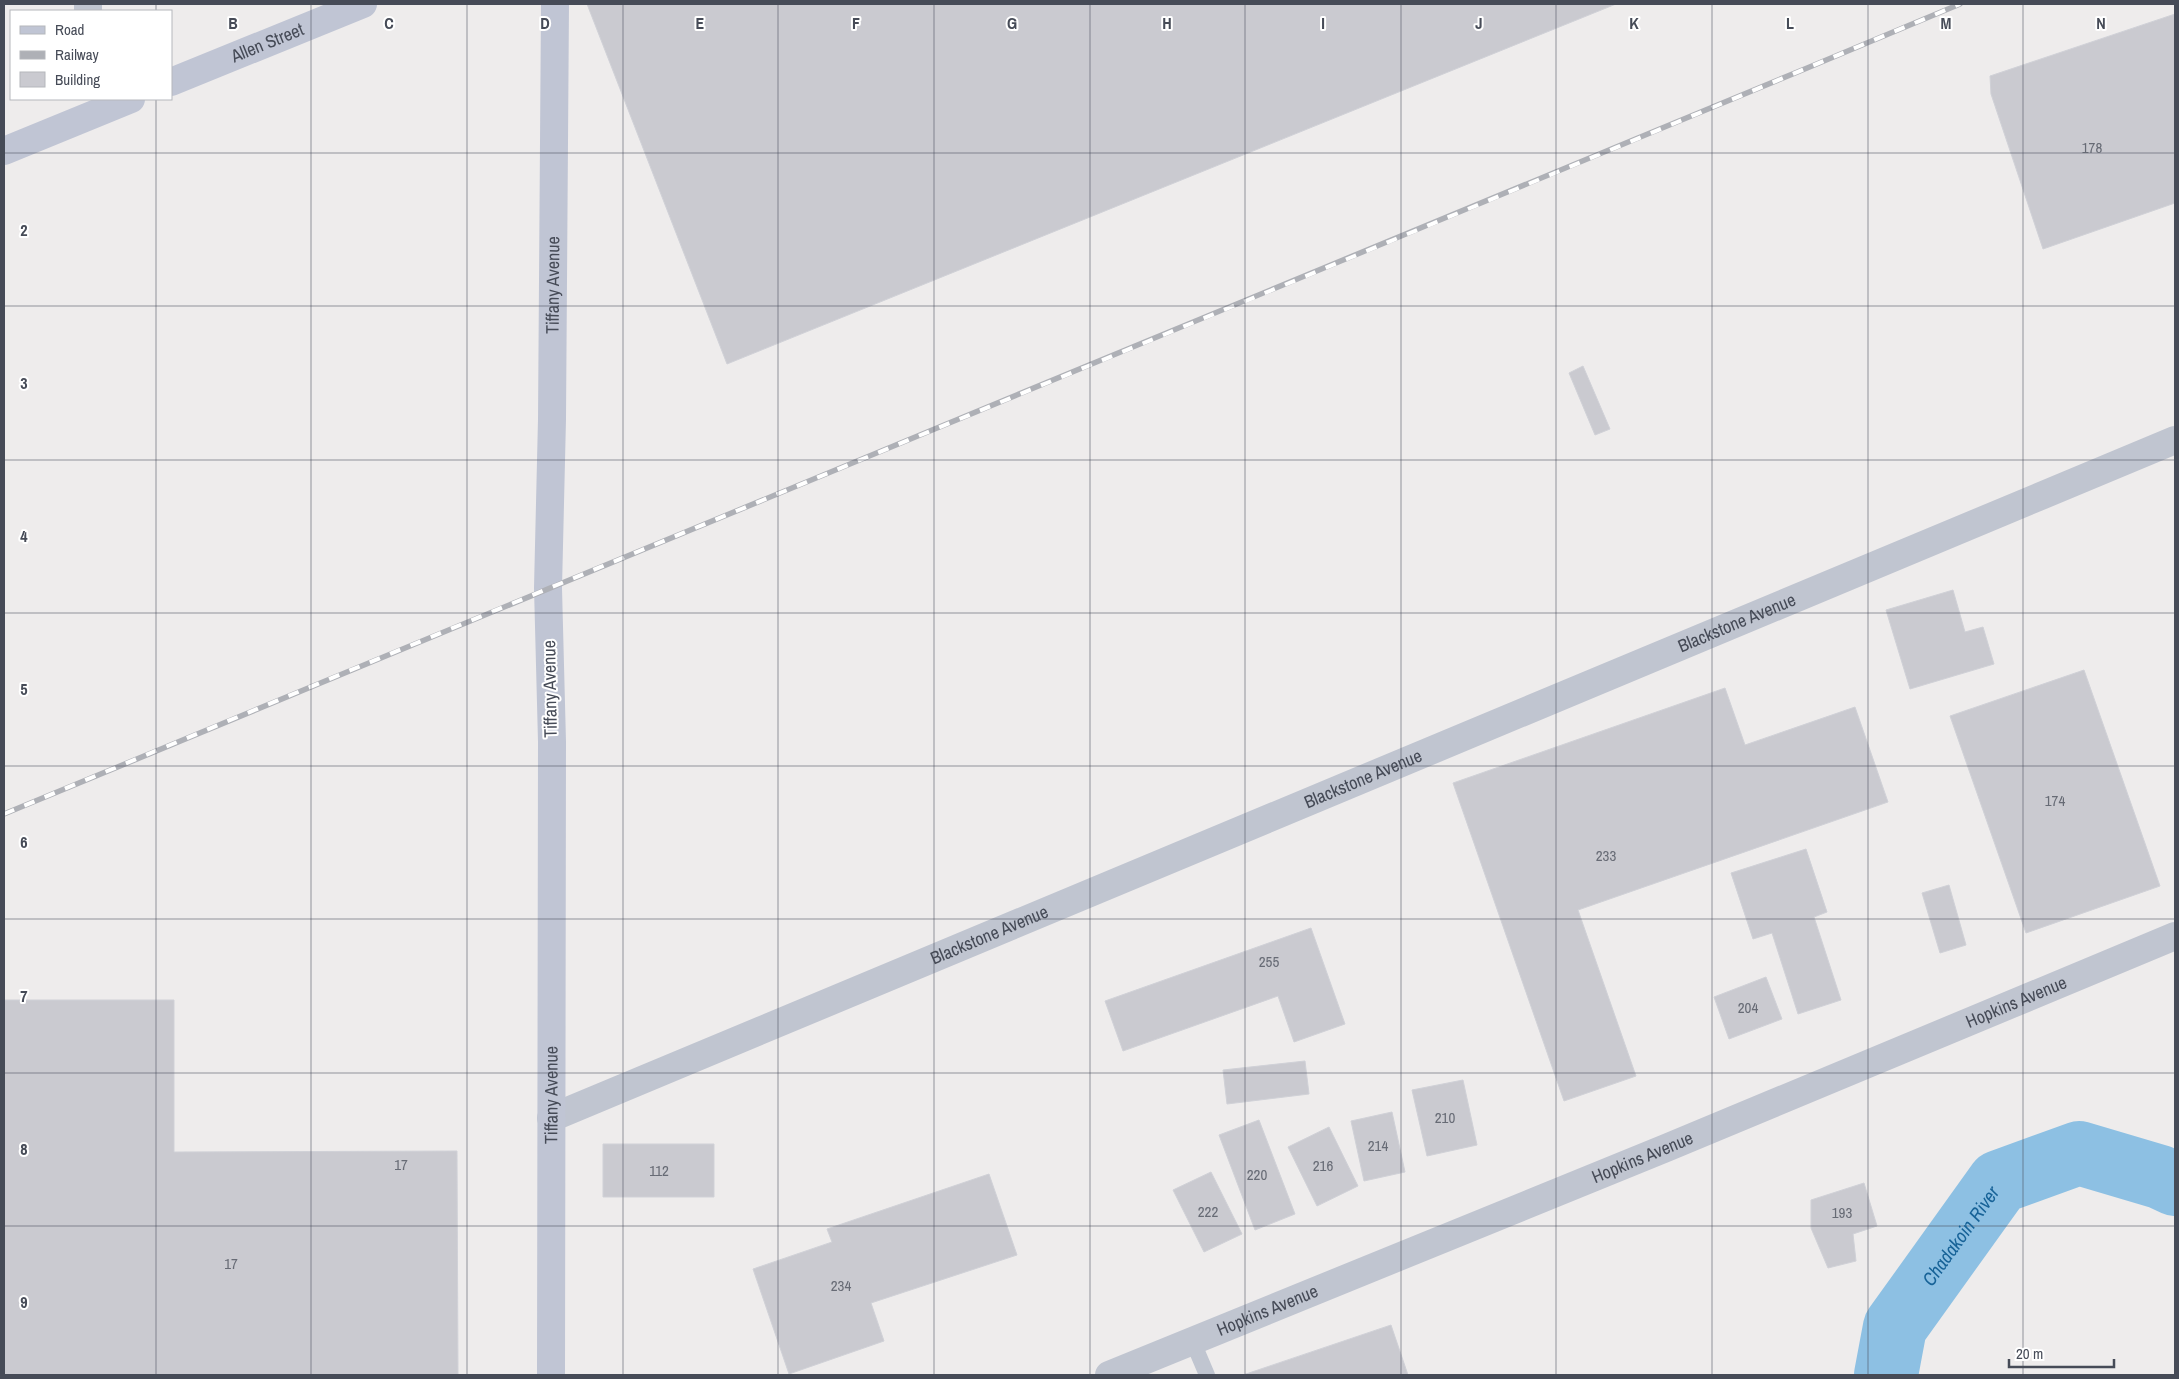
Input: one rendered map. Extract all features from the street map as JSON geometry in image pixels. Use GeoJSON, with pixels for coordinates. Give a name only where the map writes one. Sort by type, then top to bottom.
{"type":"FeatureCollection","features":[{"type":"Feature","properties":{"kind":"street","name":"Allen Street"},"geometry":{"type":"LineString","coordinates":[[172,82],[363,4]]}},
{"type":"Feature","properties":{"kind":"street","name":"Tiffany Avenue"},"geometry":{"type":"LineString","coordinates":[[551,1375],[552,742],[548,588],[552,420],[555,4]]}},
{"type":"Feature","properties":{"kind":"street"},"geometry":{"type":"LineString","coordinates":[[4,151],[91,107],[126,100]]}},
{"type":"Feature","properties":{"kind":"street","name":"Blackstone Avenue"},"geometry":{"type":"LineString","coordinates":[[551,1118],[2175,440]]}},
{"type":"Feature","properties":{"kind":"street","name":"Hopkins Avenue"},"geometry":{"type":"LineString","coordinates":[[1109,1375],[2175,936]]}},
{"type":"Feature","properties":{"kind":"lane"},"geometry":{"type":"LineString","coordinates":[[1193,1342],[1207,1375]]}},
{"type":"Feature","properties":{"kind":"building"},"geometry":{"type":"Polygon","coordinates":[[[587,4],[1616,4],[727,364],[587,4]]]}},
{"type":"Feature","properties":{"kind":"building"},"geometry":{"type":"Polygon","coordinates":[[[2175,14],[2175,203],[2043,249],[1991,94],[1990,76],[2175,14]]]}},
{"type":"Feature","properties":{"kind":"building"},"geometry":{"type":"Polygon","coordinates":[[[1583,366],[1610,429],[1595,435],[1569,373],[1583,366]]]}},
{"type":"Feature","properties":{"kind":"building"},"geometry":{"type":"Polygon","coordinates":[[[1953,590],[1965,632],[1983,627],[1994,664],[1910,689],[1886,610],[1953,590]]]}},
{"type":"Feature","properties":{"kind":"building"},"geometry":{"type":"Polygon","coordinates":[[[2084,670],[2160,886],[2026,933],[1950,716],[2084,670]]]}},
{"type":"Feature","properties":{"kind":"building"},"geometry":{"type":"Polygon","coordinates":[[[1725,688],[1745,745],[1855,707],[1888,802],[1578,910],[1636,1076],[1564,1101],[1453,783],[1725,688]]]}},
{"type":"Feature","properties":{"kind":"building"},"geometry":{"type":"Polygon","coordinates":[[[1806,849],[1827,912],[1814,917],[1841,1000],[1798,1014],[1772,933],[1753,939],[1731,873],[1806,849]]]}},
{"type":"Feature","properties":{"kind":"building"},"geometry":{"type":"Polygon","coordinates":[[[1949,885],[1966,945],[1940,953],[1922,893],[1949,885]]]}},
{"type":"Feature","properties":{"kind":"building"},"geometry":{"type":"Polygon","coordinates":[[[1311,928],[1345,1024],[1294,1042],[1278,996],[1123,1051],[1105,1001],[1311,928]]]}},
{"type":"Feature","properties":{"kind":"building"},"geometry":{"type":"Polygon","coordinates":[[[1766,977],[1782,1019],[1729,1039],[1714,997],[1766,977]]]}},
{"type":"Feature","properties":{"kind":"building"},"geometry":{"type":"Polygon","coordinates":[[[4,1000],[174,1000],[174,1152],[457,1151],[458,1375],[4,1375],[4,1000]]]}},
{"type":"Feature","properties":{"kind":"building"},"geometry":{"type":"Polygon","coordinates":[[[1305,1061],[1309,1094],[1227,1104],[1223,1070],[1305,1061]]]}},
{"type":"Feature","properties":{"kind":"building"},"geometry":{"type":"Polygon","coordinates":[[[1463,1080],[1477,1145],[1427,1156],[1412,1090],[1463,1080]]]}},
{"type":"Feature","properties":{"kind":"building"},"geometry":{"type":"Polygon","coordinates":[[[1392,1112],[1405,1172],[1364,1181],[1351,1121],[1392,1112]]]}},
{"type":"Feature","properties":{"kind":"building"},"geometry":{"type":"Polygon","coordinates":[[[1259,1120],[1295,1214],[1255,1230],[1219,1135],[1259,1120]]]}},
{"type":"Feature","properties":{"kind":"building"},"geometry":{"type":"Polygon","coordinates":[[[1329,1127],[1358,1186],[1317,1206],[1288,1147],[1329,1127]]]}},
{"type":"Feature","properties":{"kind":"building"},"geometry":{"type":"Polygon","coordinates":[[[603,1144],[714,1144],[714,1197],[603,1197],[603,1144]]]}},
{"type":"Feature","properties":{"kind":"building"},"geometry":{"type":"Polygon","coordinates":[[[1211,1172],[1242,1234],[1204,1252],[1173,1190],[1211,1172]]]}},
{"type":"Feature","properties":{"kind":"building"},"geometry":{"type":"Polygon","coordinates":[[[989,1174],[1017,1255],[871,1303],[884,1341],[789,1374],[753,1269],[832,1242],[827,1229],[989,1174]]]}},
{"type":"Feature","properties":{"kind":"building"},"geometry":{"type":"Polygon","coordinates":[[[1864,1183],[1877,1226],[1853,1234],[1856,1261],[1828,1268],[1811,1228],[1811,1200],[1864,1183]]]}},
{"type":"Feature","properties":{"kind":"building"},"geometry":{"type":"Polygon","coordinates":[[[1391,1325],[1408,1375],[1243,1375],[1391,1325]]]}},
{"type":"Feature","properties":{"kind":"waterway","name":"Chadakoin River"},"geometry":{"type":"LineString","coordinates":[[1886,1375],[1895,1327],[1999,1182],[2079,1153],[2160,1177],[2175,1184]]}},
{"type":"Feature","properties":{"kind":"railway"},"geometry":{"type":"LineString","coordinates":[[4,814],[1960,4]]}}]}
